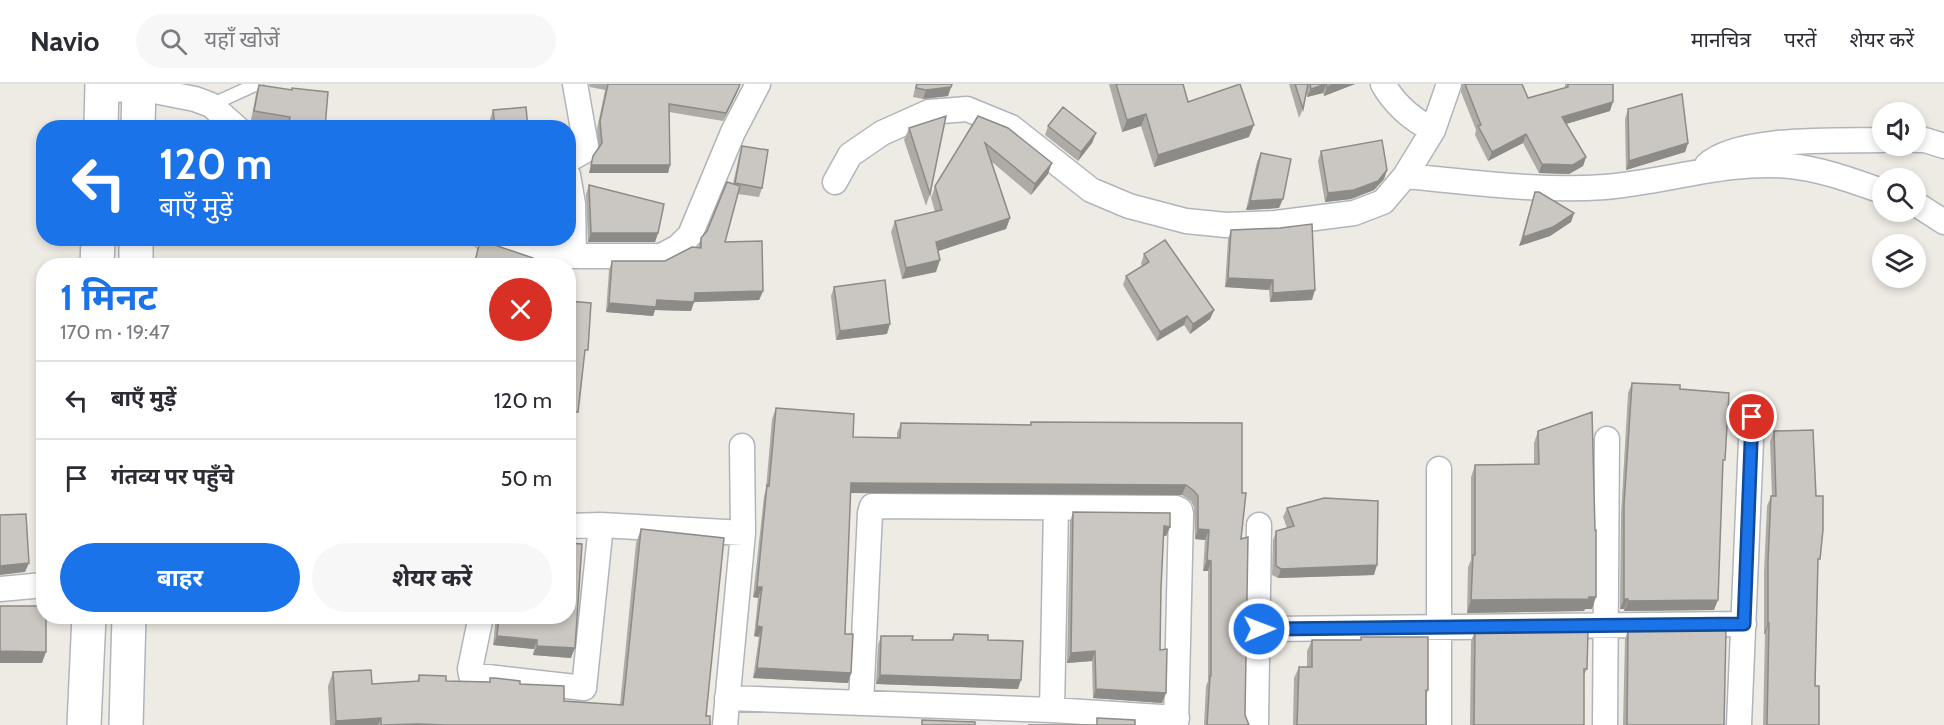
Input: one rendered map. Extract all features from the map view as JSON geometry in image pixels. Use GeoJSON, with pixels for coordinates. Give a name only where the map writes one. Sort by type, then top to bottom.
{"type":"FeatureCollection","features":[{"type":"Feature","properties":{"kind":"main road"},"geometry":{"type":"LineString","coordinates":[[138,120],[139,86]]}},
{"type":"Feature","properties":{"kind":"main road"},"geometry":{"type":"LineString","coordinates":[[101,120],[102,88]]}},
{"type":"Feature","properties":{"kind":"main road"},"geometry":{"type":"LineString","coordinates":[[84,725],[89,624]]}},
{"type":"Feature","properties":{"kind":"main road"},"geometry":{"type":"LineString","coordinates":[[126,725],[129,624]]}},
{"type":"Feature","properties":{"kind":"street"},"geometry":{"type":"LineString","coordinates":[[575,84],[586,146],[584,151],[576,156]]}},
{"type":"Feature","properties":{"kind":"street"},"geometry":{"type":"LineString","coordinates":[[511,246],[544,256],[661,256],[678,247],[690,235],[733,132],[758,84]]}},
{"type":"Feature","properties":{"kind":"street"},"geometry":{"type":"LineString","coordinates":[[1383,84],[1391,98],[1414,121],[1433,130]]}},
{"type":"Feature","properties":{"kind":"street"},"geometry":{"type":"LineString","coordinates":[[835,182],[850,155],[882,133],[929,112],[967,109],[1011,127],[1091,190],[1130,207],[1186,221],[1226,225],[1276,223],[1354,213],[1383,202],[1406,176],[1433,130],[1449,84]]}},
{"type":"Feature","properties":{"kind":"street"},"geometry":{"type":"LineString","coordinates":[[102,88],[139,86],[195,99],[212,105],[228,120]]}},
{"type":"Feature","properties":{"kind":"street"},"geometry":{"type":"LineString","coordinates":[[1702,170],[1715,158],[1748,147],[1872,140]]}},
{"type":"Feature","properties":{"kind":"street"},"geometry":{"type":"LineString","coordinates":[[1926,140],[1944,146]]}},
{"type":"Feature","properties":{"kind":"street"},"geometry":{"type":"LineString","coordinates":[[1406,176],[1579,188],[1608,187],[1702,170],[1770,165],[1793,166],[1872,188]]}},
{"type":"Feature","properties":{"kind":"street"},"geometry":{"type":"LineString","coordinates":[[1926,210],[1944,222]]}},
{"type":"Feature","properties":{"kind":"street"},"geometry":{"type":"LineString","coordinates":[[574,246],[574,256]]}},
{"type":"Feature","properties":{"kind":"street"},"geometry":{"type":"LineString","coordinates":[[1740,725],[1752,417]]}},
{"type":"Feature","properties":{"kind":"street"},"geometry":{"type":"LineString","coordinates":[[1605,725],[1607,439]]}},
{"type":"Feature","properties":{"kind":"street"},"geometry":{"type":"LineString","coordinates":[[725,725],[743,533],[742,446]]}},
{"type":"Feature","properties":{"kind":"street"},"geometry":{"type":"LineString","coordinates":[[1439,469],[1439,725]]}},
{"type":"Feature","properties":{"kind":"street"},"geometry":{"type":"LineString","coordinates":[[727,698],[861,703],[992,716],[1052,710],[1176,722],[1180,510],[872,506],[861,703]]}},
{"type":"Feature","properties":{"kind":"street"},"geometry":{"type":"LineString","coordinates":[[1052,710],[1056,508]]}},
{"type":"Feature","properties":{"kind":"street"},"geometry":{"type":"LineString","coordinates":[[576,526],[601,525],[743,533]]}},
{"type":"Feature","properties":{"kind":"street"},"geometry":{"type":"LineString","coordinates":[[479,624],[470,669],[471,675],[584,688],[601,525]]}},
{"type":"Feature","properties":{"kind":"street"},"geometry":{"type":"LineString","coordinates":[[1256,725],[1259,525]]}},
{"type":"Feature","properties":{"kind":"street"},"geometry":{"type":"LineString","coordinates":[[0,589],[36,586]]}},
{"type":"Feature","properties":{"kind":"street"},"geometry":{"type":"LineString","coordinates":[[1259,629],[1744,624]]}},
{"type":"Feature","properties":{"kind":"lane"},"geometry":{"type":"LineString","coordinates":[[212,105],[257,84]]}},
{"type":"Feature","properties":{"kind":"building"},"geometry":{"type":"Polygon","coordinates":[[[608,84],[740,84],[726,113],[669,104],[670,165],[591,165],[593,156],[602,143],[600,121],[608,84]]]}},
{"type":"Feature","properties":{"kind":"building"},"geometry":{"type":"Polygon","coordinates":[[[917,84],[952,84],[951,87],[926,90],[916,88],[917,84]]]}},
{"type":"Feature","properties":{"kind":"building"},"geometry":{"type":"Polygon","coordinates":[[[1116,84],[1183,84],[1188,102],[1240,84],[1254,125],[1158,155],[1146,114],[1127,120],[1116,84]]]}},
{"type":"Feature","properties":{"kind":"building"},"geometry":{"type":"Polygon","coordinates":[[[1295,84],[1308,84],[1303,109],[1295,84]]]}},
{"type":"Feature","properties":{"kind":"building"},"geometry":{"type":"Polygon","coordinates":[[[1310,84],[1326,84],[1311,89],[1310,84]]]}},
{"type":"Feature","properties":{"kind":"building"},"geometry":{"type":"Polygon","coordinates":[[[1465,84],[1522,84],[1528,98],[1568,87],[1568,84],[1613,84],[1613,102],[1562,117],[1586,157],[1573,165],[1542,164],[1526,134],[1492,152],[1478,126],[1481,125],[1465,84]]]}},
{"type":"Feature","properties":{"kind":"building"},"geometry":{"type":"Polygon","coordinates":[[[259,85],[328,92],[326,120],[289,120],[290,117],[254,111],[259,85]]]}},
{"type":"Feature","properties":{"kind":"building"},"geometry":{"type":"Polygon","coordinates":[[[1682,94],[1688,143],[1629,161],[1628,109],[1682,94]]]}},
{"type":"Feature","properties":{"kind":"building"},"geometry":{"type":"Polygon","coordinates":[[[526,107],[527,120],[494,120],[493,110],[526,107]]]}},
{"type":"Feature","properties":{"kind":"building"},"geometry":{"type":"Polygon","coordinates":[[[1063,107],[1096,133],[1081,152],[1048,126],[1063,107]]]}},
{"type":"Feature","properties":{"kind":"building"},"geometry":{"type":"Polygon","coordinates":[[[946,116],[930,194],[909,128],[946,116]]]}},
{"type":"Feature","properties":{"kind":"building"},"geometry":{"type":"Polygon","coordinates":[[[978,116],[1008,128],[1052,163],[1035,184],[985,143],[1010,218],[936,242],[940,260],[906,268],[895,221],[942,210],[935,186],[978,116]]]}},
{"type":"Feature","properties":{"kind":"building"},"geometry":{"type":"Polygon","coordinates":[[[1382,140],[1387,170],[1378,181],[1354,190],[1328,193],[1321,151],[1382,140]]]}},
{"type":"Feature","properties":{"kind":"building"},"geometry":{"type":"Polygon","coordinates":[[[742,146],[768,150],[762,188],[735,183],[742,146]]]}},
{"type":"Feature","properties":{"kind":"building"},"geometry":{"type":"Polygon","coordinates":[[[1261,153],[1291,159],[1283,199],[1250,201],[1261,153]]]}},
{"type":"Feature","properties":{"kind":"building"},"geometry":{"type":"Polygon","coordinates":[[[727,182],[740,186],[725,242],[762,241],[763,291],[695,293],[694,302],[657,300],[656,307],[609,303],[612,261],[665,261],[692,247],[701,248],[701,238],[707,231],[727,182]]]}},
{"type":"Feature","properties":{"kind":"building"},"geometry":{"type":"Polygon","coordinates":[[[589,185],[664,204],[658,233],[591,233],[589,185]]]}},
{"type":"Feature","properties":{"kind":"building"},"geometry":{"type":"Polygon","coordinates":[[[1535,192],[1539,192],[1574,213],[1553,227],[1523,237],[1535,192]]]}},
{"type":"Feature","properties":{"kind":"building"},"geometry":{"type":"Polygon","coordinates":[[[1312,224],[1315,290],[1273,293],[1273,280],[1228,278],[1231,230],[1312,224]]]}},
{"type":"Feature","properties":{"kind":"building"},"geometry":{"type":"Polygon","coordinates":[[[1165,240],[1214,310],[1193,324],[1187,316],[1160,332],[1126,276],[1149,262],[1144,254],[1165,240]]]}},
{"type":"Feature","properties":{"kind":"building"},"geometry":{"type":"Polygon","coordinates":[[[479,246],[498,246],[533,258],[476,258],[479,246]]]}},
{"type":"Feature","properties":{"kind":"building"},"geometry":{"type":"Polygon","coordinates":[[[885,280],[890,324],[840,331],[834,287],[885,280]]]}},
{"type":"Feature","properties":{"kind":"building"},"geometry":{"type":"Polygon","coordinates":[[[576,302],[591,303],[588,350],[585,350],[578,412],[576,412],[576,302]]]}},
{"type":"Feature","properties":{"kind":"building"},"geometry":{"type":"Polygon","coordinates":[[[1632,383],[1680,385],[1680,389],[1729,393],[1725,460],[1723,460],[1718,600],[1628,601],[1624,599],[1624,504],[1632,383]]]}},
{"type":"Feature","properties":{"kind":"building"},"geometry":{"type":"Polygon","coordinates":[[[776,408],[854,414],[853,437],[900,438],[901,423],[1031,425],[1031,422],[1242,423],[1242,493],[1246,493],[1241,539],[1248,537],[1245,715],[1249,725],[1207,725],[1211,676],[1211,561],[1207,560],[1209,530],[1198,529],[1198,496],[1186,485],[851,483],[845,634],[853,634],[851,673],[757,668],[762,627],[757,626],[762,587],[757,587],[776,408]]]}},
{"type":"Feature","properties":{"kind":"building"},"geometry":{"type":"Polygon","coordinates":[[[1592,412],[1596,597],[1589,597],[1589,599],[1471,600],[1473,555],[1475,555],[1475,465],[1539,464],[1538,431],[1592,412]]]}},
{"type":"Feature","properties":{"kind":"building"},"geometry":{"type":"Polygon","coordinates":[[[1813,430],[1816,496],[1823,496],[1823,530],[1820,559],[1818,559],[1815,686],[1819,686],[1819,725],[1767,725],[1768,561],[1771,496],[1776,496],[1774,431],[1813,430]]]}},
{"type":"Feature","properties":{"kind":"building"},"geometry":{"type":"Polygon","coordinates":[[[1324,498],[1378,501],[1377,565],[1281,569],[1276,566],[1276,531],[1294,526],[1287,508],[1324,498]]]}},
{"type":"Feature","properties":{"kind":"building"},"geometry":{"type":"Polygon","coordinates":[[[1073,512],[1170,513],[1170,527],[1164,526],[1161,588],[1160,650],[1167,649],[1166,693],[1096,689],[1095,651],[1071,653],[1073,512]]]}},
{"type":"Feature","properties":{"kind":"building"},"geometry":{"type":"Polygon","coordinates":[[[26,514],[29,563],[0,566],[0,515],[26,514]]]}},
{"type":"Feature","properties":{"kind":"building"},"geometry":{"type":"Polygon","coordinates":[[[641,529],[724,538],[706,716],[710,716],[710,725],[381,725],[381,718],[336,721],[333,672],[371,670],[372,684],[419,681],[419,675],[446,676],[446,681],[490,682],[490,678],[495,678],[520,681],[520,684],[564,686],[564,701],[623,705],[641,529]]]}},
{"type":"Feature","properties":{"kind":"building"},"geometry":{"type":"Polygon","coordinates":[[[576,544],[582,544],[575,648],[537,646],[537,640],[497,636],[498,624],[576,624],[576,544]]]}},
{"type":"Feature","properties":{"kind":"building"},"geometry":{"type":"Polygon","coordinates":[[[0,606],[36,606],[36,624],[46,624],[46,652],[0,651],[0,606]]]}},
{"type":"Feature","properties":{"kind":"building"},"geometry":{"type":"Polygon","coordinates":[[[1726,629],[1724,725],[1627,725],[1628,630],[1726,629]]]}},
{"type":"Feature","properties":{"kind":"building"},"geometry":{"type":"Polygon","coordinates":[[[1588,630],[1587,669],[1584,669],[1584,725],[1474,725],[1475,631],[1588,630]]]}},
{"type":"Feature","properties":{"kind":"building"},"geometry":{"type":"Polygon","coordinates":[[[954,634],[988,635],[988,640],[1023,641],[1021,680],[880,675],[881,636],[913,636],[912,640],[953,640],[954,634]]]}},
{"type":"Feature","properties":{"kind":"building"},"geometry":{"type":"Polygon","coordinates":[[[1361,637],[1428,637],[1426,725],[1297,725],[1299,667],[1312,667],[1312,640],[1361,640],[1361,637]]]}},
{"type":"Feature","properties":{"kind":"building"},"geometry":{"type":"Polygon","coordinates":[[[1097,718],[1135,720],[1135,725],[1097,725],[1097,718]]]}},
{"type":"Feature","properties":{"kind":"building"},"geometry":{"type":"Polygon","coordinates":[[[922,720],[975,722],[975,725],[922,725],[922,720]]]}},
{"type":"Feature","properties":{"kind":"route"},"geometry":{"type":"LineString","coordinates":[[1259,629],[1744,624],[1752,417]]}}]}
